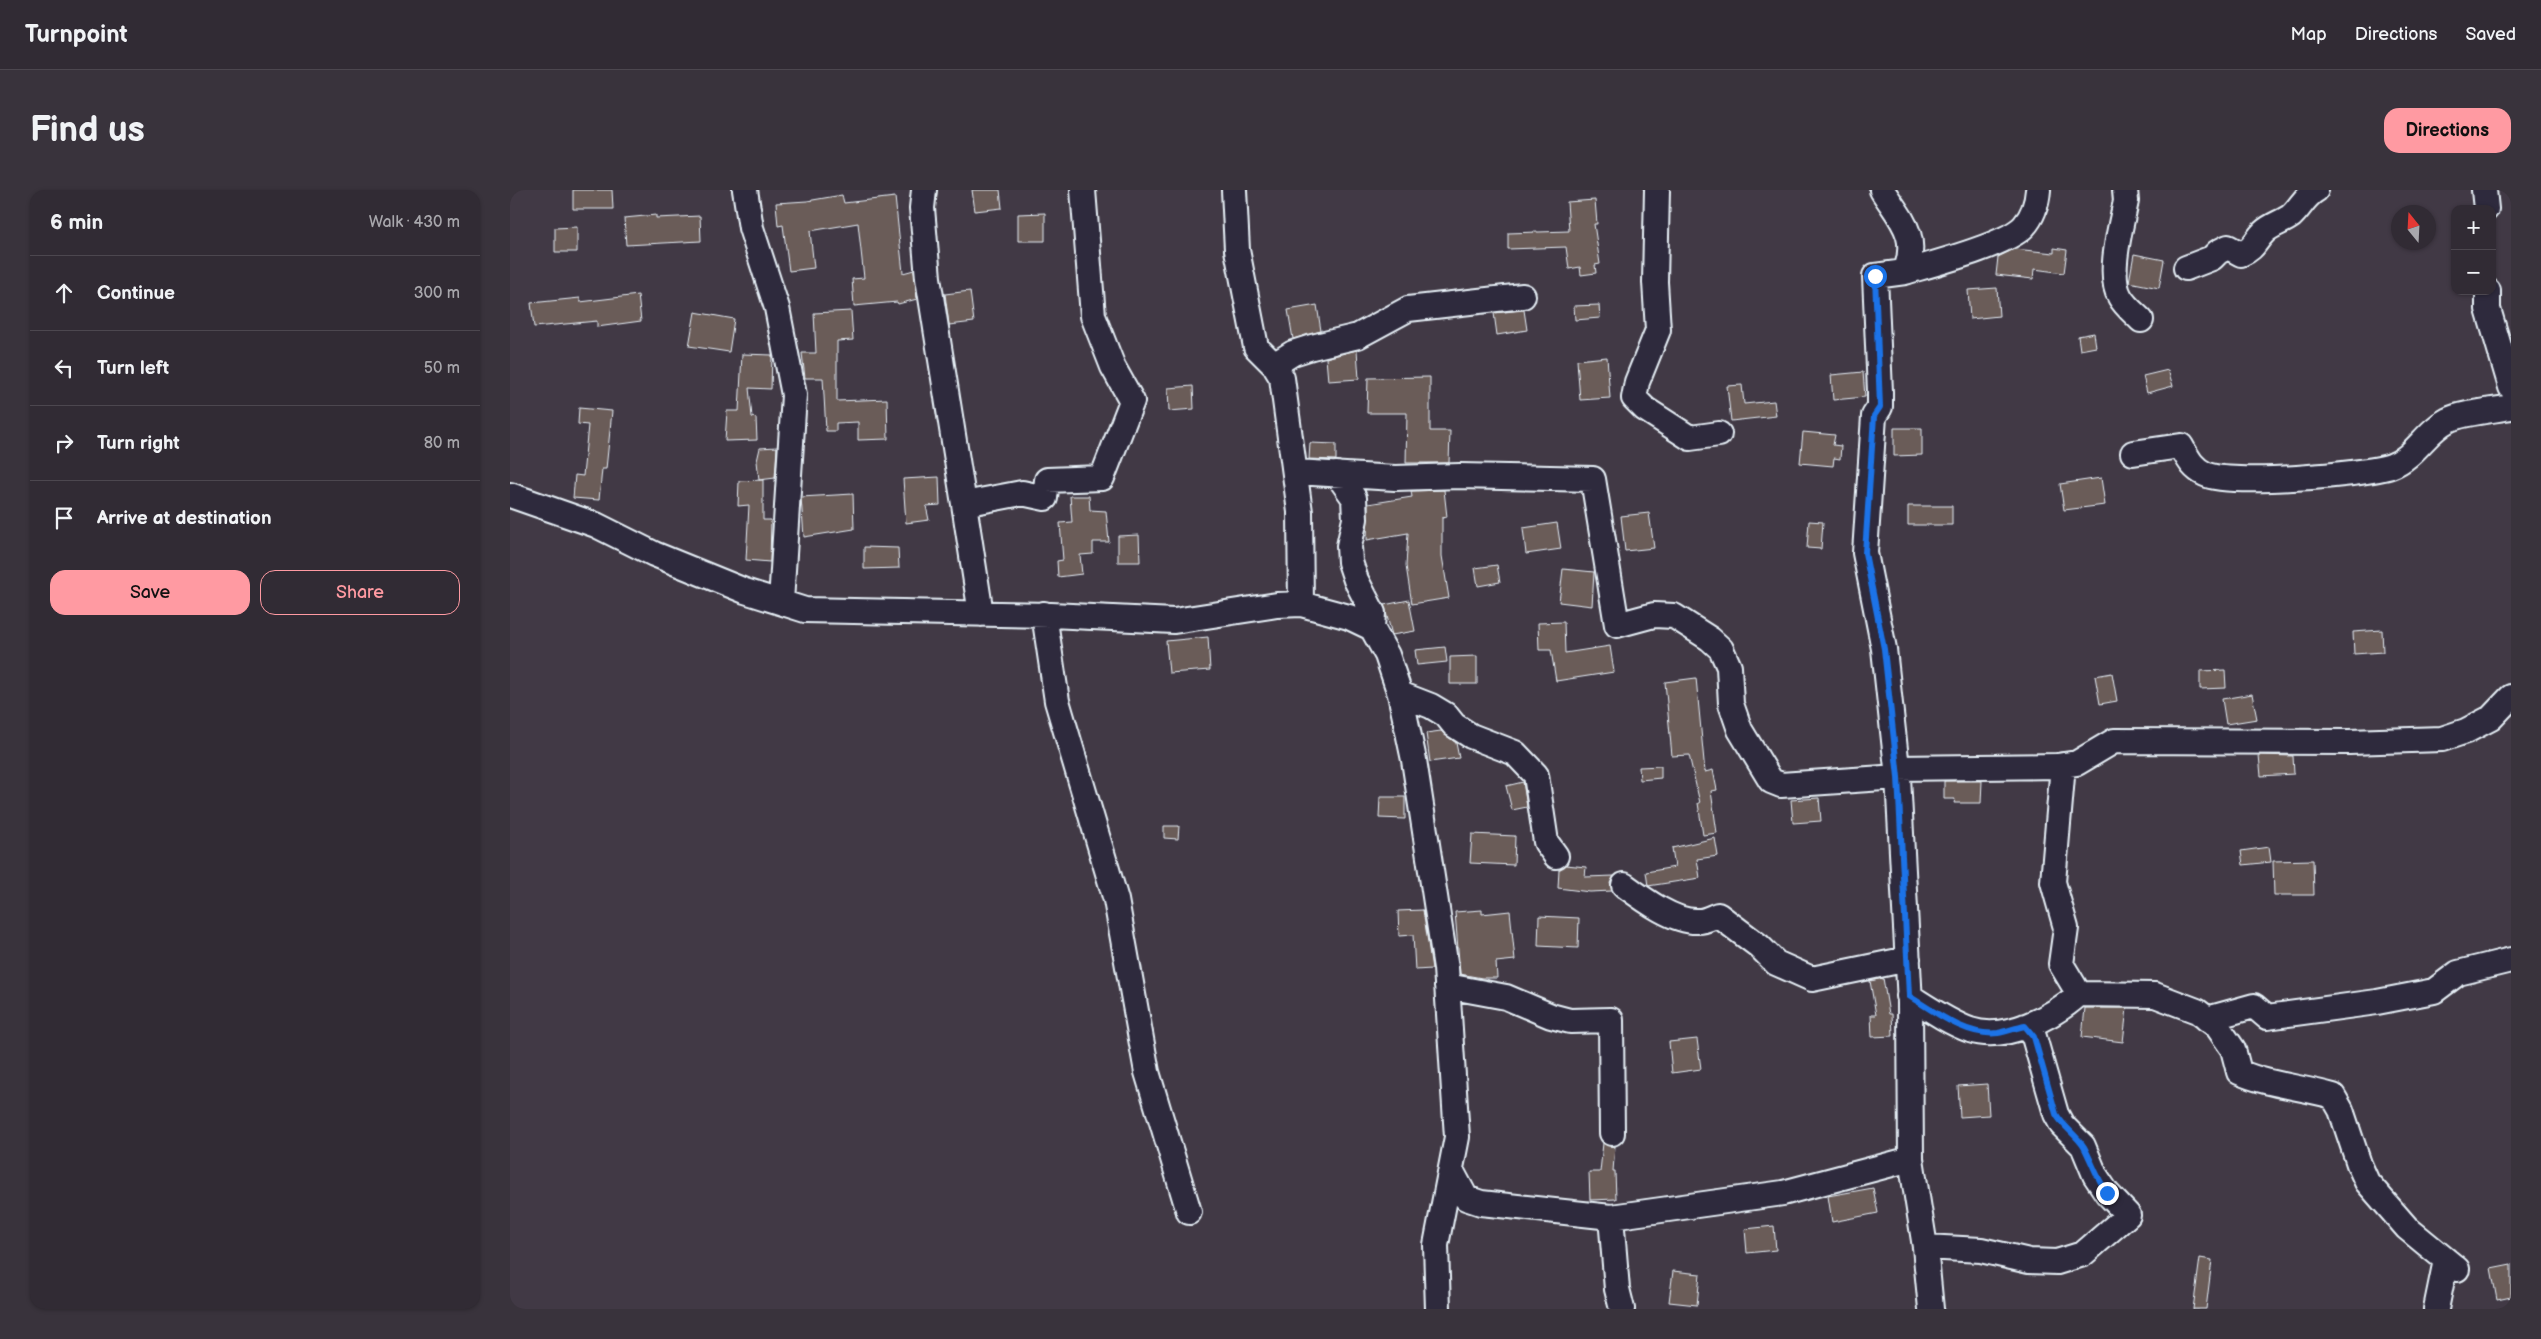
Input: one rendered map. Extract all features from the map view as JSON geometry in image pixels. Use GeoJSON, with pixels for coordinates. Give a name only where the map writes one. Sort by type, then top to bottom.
{"type":"FeatureCollection","features":[{"type":"Feature","properties":{"kind":"street"},"geometry":{"type":"LineString","coordinates":[[744,190],[751,228],[777,308],[794,395],[781,602]]}},
{"type":"Feature","properties":{"kind":"street"},"geometry":{"type":"LineString","coordinates":[[924,190],[922,208],[928,278],[981,614]]}},
{"type":"Feature","properties":{"kind":"street"},"geometry":{"type":"LineString","coordinates":[[964,504],[1022,493],[1045,498],[1047,480],[1102,478],[1132,401],[1113,366],[1093,316],[1083,190]]}},
{"type":"Feature","properties":{"kind":"street"},"geometry":{"type":"LineString","coordinates":[[1234,190],[1237,250],[1256,347],[1274,365],[1282,378],[1296,472],[1302,539],[1301,604]]}},
{"type":"Feature","properties":{"kind":"street"},"geometry":{"type":"LineString","coordinates":[[1657,190],[1655,282],[1658,330],[1636,382],[1634,398],[1645,409],[1690,438],[1719,434]]}},
{"type":"Feature","properties":{"kind":"street"},"geometry":{"type":"LineString","coordinates":[[1882,190],[1908,234],[1912,246],[1911,258],[1905,272]]}},
{"type":"Feature","properties":{"kind":"street"},"geometry":{"type":"LineString","coordinates":[[1931,1309],[1925,1247],[1911,1159],[1908,959],[1897,772],[1884,649],[1865,553],[1874,416],[1880,407],[1875,276],[1905,272],[1963,255],[2013,235],[2024,226],[2033,213],[2038,190]]}},
{"type":"Feature","properties":{"kind":"street"},"geometry":{"type":"LineString","coordinates":[[2125,190],[2126,201],[2115,269],[2115,284],[2120,297],[2141,320]]}},
{"type":"Feature","properties":{"kind":"street"},"geometry":{"type":"LineString","coordinates":[[2186,268],[2212,258],[2218,252],[2228,247],[2241,254],[2252,249],[2264,232],[2290,217],[2299,208],[2304,198],[2316,190]]}},
{"type":"Feature","properties":{"kind":"street"},"geometry":{"type":"LineString","coordinates":[[2484,190],[2486,205]]}},
{"type":"Feature","properties":{"kind":"street"},"geometry":{"type":"LineString","coordinates":[[2488,295],[2488,309],[2511,387]]}},
{"type":"Feature","properties":{"kind":"street"},"geometry":{"type":"LineString","coordinates":[[1274,365],[1294,353],[1358,336],[1408,309],[1523,296]]}},
{"type":"Feature","properties":{"kind":"street"},"geometry":{"type":"LineString","coordinates":[[2133,453],[2181,446],[2191,465],[2206,475],[2229,479],[2295,478],[2375,469],[2392,465],[2405,457],[2433,431],[2449,420],[2511,407]]}},
{"type":"Feature","properties":{"kind":"street"},"geometry":{"type":"LineString","coordinates":[[1296,472],[1395,478],[1460,476],[1592,478],[1617,625],[1654,615],[1674,616],[1710,639],[1721,649],[1729,667],[1731,704],[1740,730],[1772,781],[1781,786],[1897,772],[2063,765],[2077,763],[2114,741],[2349,742],[2442,739],[2466,731],[2491,718],[2511,697]]}},
{"type":"Feature","properties":{"kind":"street"},"geometry":{"type":"LineString","coordinates":[[1337,474],[1354,498],[1355,519],[1349,546],[1350,562],[1356,580],[1373,612],[1372,628]]}},
{"type":"Feature","properties":{"kind":"street"},"geometry":{"type":"LineString","coordinates":[[510,495],[596,525],[654,554],[805,610],[1044,614],[1174,621],[1277,605],[1301,604],[1349,617],[1372,628],[1388,655],[1400,694],[1414,760],[1429,848],[1447,986],[1457,1137],[1436,1245],[1438,1309]]}},
{"type":"Feature","properties":{"kind":"street"},"geometry":{"type":"LineString","coordinates":[[1044,614],[1057,701],[1116,900],[1148,1072],[1189,1212]]}},
{"type":"Feature","properties":{"kind":"street"},"geometry":{"type":"LineString","coordinates":[[1400,694],[1431,706],[1446,715],[1454,725],[1471,736],[1515,753],[1536,775],[1546,842],[1556,856]]}},
{"type":"Feature","properties":{"kind":"street"},"geometry":{"type":"LineString","coordinates":[[2063,765],[2053,882],[2066,928],[2061,964],[2079,994]]}},
{"type":"Feature","properties":{"kind":"street"},"geometry":{"type":"LineString","coordinates":[[1624,885],[1652,906],[1682,918],[1699,921],[1718,915],[1759,946],[1776,963],[1812,979],[1908,959]]}},
{"type":"Feature","properties":{"kind":"street"},"geometry":{"type":"LineString","coordinates":[[2207,1019],[2254,1006],[2267,1017],[2434,991],[2458,973],[2511,960]]}},
{"type":"Feature","properties":{"kind":"street"},"geometry":{"type":"LineString","coordinates":[[1447,986],[1506,997],[1552,1016],[1570,1021],[1611,1020],[1612,1133]]}},
{"type":"Feature","properties":{"kind":"street"},"geometry":{"type":"LineString","coordinates":[[1909,996],[1937,1014],[1971,1030],[1997,1033],[2025,1026],[2063,1009],[2079,994],[2155,995],[2197,1011],[2217,1026],[2233,1049],[2239,1072],[2255,1079],[2307,1088],[2333,1096],[2341,1110],[2367,1182],[2407,1228],[2451,1264],[2436,1309]]}},
{"type":"Feature","properties":{"kind":"street"},"geometry":{"type":"LineString","coordinates":[[1925,1247],[1982,1250],[2028,1261],[2058,1262],[2083,1254],[2128,1215],[2107,1193],[2095,1175],[2083,1146],[2062,1125],[2056,1114],[2034,1037],[2025,1026]]}},
{"type":"Feature","properties":{"kind":"street"},"geometry":{"type":"LineString","coordinates":[[1451,1170],[1466,1198],[1481,1203],[1611,1217],[1783,1193],[1911,1159]]}},
{"type":"Feature","properties":{"kind":"street"},"geometry":{"type":"LineString","coordinates":[[1611,1217],[1617,1289],[1622,1309]]}},
{"type":"Feature","properties":{"kind":"building"},"geometry":{"type":"Polygon","coordinates":[[[573,190],[612,190],[613,209],[573,209],[573,190]]]}},
{"type":"Feature","properties":{"kind":"building"},"geometry":{"type":"Polygon","coordinates":[[[972,190],[1000,190],[1002,208],[975,211],[972,190]]]}},
{"type":"Feature","properties":{"kind":"building"},"geometry":{"type":"Polygon","coordinates":[[[842,195],[844,203],[895,197],[903,273],[914,270],[917,299],[898,304],[897,302],[854,306],[852,279],[864,278],[858,223],[810,231],[814,268],[789,271],[783,225],[778,226],[776,203],[807,201],[842,195]]]}},
{"type":"Feature","properties":{"kind":"building"},"geometry":{"type":"Polygon","coordinates":[[[1595,200],[1597,224],[1594,224],[1600,264],[1595,265],[1596,273],[1581,275],[1580,267],[1569,269],[1566,247],[1508,249],[1508,233],[1569,231],[1567,202],[1595,200]]]}},
{"type":"Feature","properties":{"kind":"building"},"geometry":{"type":"Polygon","coordinates":[[[1045,213],[1045,241],[1018,241],[1018,214],[1045,213]]]}},
{"type":"Feature","properties":{"kind":"building"},"geometry":{"type":"Polygon","coordinates":[[[656,215],[656,218],[700,216],[701,241],[626,245],[624,218],[656,215]]]}},
{"type":"Feature","properties":{"kind":"building"},"geometry":{"type":"Polygon","coordinates":[[[577,227],[577,252],[555,252],[555,228],[577,227]]]}},
{"type":"Feature","properties":{"kind":"building"},"geometry":{"type":"Polygon","coordinates":[[[2054,248],[2067,250],[2064,273],[2034,269],[2033,279],[1996,275],[1998,257],[2014,249],[2054,253],[2054,248]]]}},
{"type":"Feature","properties":{"kind":"building"},"geometry":{"type":"Polygon","coordinates":[[[2134,254],[2164,260],[2159,288],[2129,282],[2134,254]]]}},
{"type":"Feature","properties":{"kind":"building"},"geometry":{"type":"Polygon","coordinates":[[[1997,288],[1999,316],[1970,319],[1968,290],[1997,288]]]}},
{"type":"Feature","properties":{"kind":"building"},"geometry":{"type":"Polygon","coordinates":[[[970,291],[974,322],[949,325],[945,294],[970,291]]]}},
{"type":"Feature","properties":{"kind":"building"},"geometry":{"type":"Polygon","coordinates":[[[638,295],[641,321],[597,327],[597,321],[534,327],[531,303],[580,298],[580,302],[638,295]]]}},
{"type":"Feature","properties":{"kind":"building"},"geometry":{"type":"Polygon","coordinates":[[[1317,305],[1321,331],[1293,339],[1288,310],[1317,305]]]}},
{"type":"Feature","properties":{"kind":"building"},"geometry":{"type":"Polygon","coordinates":[[[1599,305],[1600,318],[1575,320],[1574,306],[1599,305]]]}},
{"type":"Feature","properties":{"kind":"building"},"geometry":{"type":"Polygon","coordinates":[[[1524,310],[1527,330],[1497,335],[1494,313],[1524,310]]]}},
{"type":"Feature","properties":{"kind":"building"},"geometry":{"type":"Polygon","coordinates":[[[851,311],[853,340],[837,341],[837,401],[887,399],[888,439],[858,440],[858,422],[836,423],[836,431],[826,431],[823,378],[805,378],[802,353],[816,353],[814,313],[851,311]]]}},
{"type":"Feature","properties":{"kind":"building"},"geometry":{"type":"Polygon","coordinates":[[[695,312],[734,319],[729,352],[689,346],[695,312]]]}},
{"type":"Feature","properties":{"kind":"building"},"geometry":{"type":"Polygon","coordinates":[[[2094,333],[2096,347],[2080,350],[2078,336],[2094,333]]]}},
{"type":"Feature","properties":{"kind":"building"},"geometry":{"type":"Polygon","coordinates":[[[1357,350],[1359,379],[1328,381],[1326,358],[1357,350]]]}},
{"type":"Feature","properties":{"kind":"building"},"geometry":{"type":"Polygon","coordinates":[[[742,354],[772,355],[771,389],[749,388],[752,417],[756,418],[757,440],[725,441],[727,411],[739,411],[742,354]]]}},
{"type":"Feature","properties":{"kind":"building"},"geometry":{"type":"Polygon","coordinates":[[[1607,357],[1610,398],[1580,400],[1577,360],[1607,357]]]}},
{"type":"Feature","properties":{"kind":"building"},"geometry":{"type":"Polygon","coordinates":[[[2168,370],[2173,386],[2147,393],[2143,376],[2168,370]]]}},
{"type":"Feature","properties":{"kind":"building"},"geometry":{"type":"Polygon","coordinates":[[[1863,372],[1865,397],[1833,400],[1831,375],[1863,372]]]}},
{"type":"Feature","properties":{"kind":"building"},"geometry":{"type":"Polygon","coordinates":[[[1430,377],[1430,431],[1450,431],[1449,463],[1406,463],[1407,413],[1367,413],[1368,378],[1430,377]]]}},
{"type":"Feature","properties":{"kind":"building"},"geometry":{"type":"Polygon","coordinates":[[[1742,385],[1744,404],[1774,401],[1776,416],[1731,421],[1727,386],[1742,385]]]}},
{"type":"Feature","properties":{"kind":"building"},"geometry":{"type":"Polygon","coordinates":[[[1193,386],[1194,409],[1169,411],[1168,388],[1193,386]]]}},
{"type":"Feature","properties":{"kind":"building"},"geometry":{"type":"Polygon","coordinates":[[[579,408],[612,411],[606,469],[602,469],[599,500],[573,498],[575,475],[583,476],[588,425],[578,424],[579,408]]]}},
{"type":"Feature","properties":{"kind":"building"},"geometry":{"type":"Polygon","coordinates":[[[1894,428],[1922,428],[1922,455],[1894,456],[1894,428]]]}},
{"type":"Feature","properties":{"kind":"building"},"geometry":{"type":"Polygon","coordinates":[[[1803,432],[1835,435],[1833,445],[1841,446],[1840,459],[1834,458],[1833,466],[1800,463],[1803,432]]]}},
{"type":"Feature","properties":{"kind":"building"},"geometry":{"type":"Polygon","coordinates":[[[1310,443],[1336,444],[1336,460],[1309,459],[1310,443]]]}},
{"type":"Feature","properties":{"kind":"building"},"geometry":{"type":"Polygon","coordinates":[[[777,447],[775,478],[759,480],[757,461],[760,448],[777,447]]]}},
{"type":"Feature","properties":{"kind":"building"},"geometry":{"type":"Polygon","coordinates":[[[939,477],[940,505],[926,506],[929,520],[906,523],[903,479],[939,477]]]}},
{"type":"Feature","properties":{"kind":"building"},"geometry":{"type":"Polygon","coordinates":[[[2101,478],[2105,505],[2064,510],[2060,484],[2101,478]]]}},
{"type":"Feature","properties":{"kind":"building"},"geometry":{"type":"Polygon","coordinates":[[[763,480],[763,520],[771,520],[770,562],[746,560],[749,505],[738,506],[739,481],[763,480]]]}},
{"type":"Feature","properties":{"kind":"building"},"geometry":{"type":"Polygon","coordinates":[[[1444,490],[1447,517],[1442,518],[1442,556],[1449,598],[1412,604],[1406,566],[1408,533],[1367,540],[1368,504],[1412,497],[1411,491],[1444,490]]]}},
{"type":"Feature","properties":{"kind":"building"},"geometry":{"type":"Polygon","coordinates":[[[853,494],[854,529],[804,537],[801,497],[853,494]]]}},
{"type":"Feature","properties":{"kind":"building"},"geometry":{"type":"Polygon","coordinates":[[[1070,496],[1089,496],[1090,510],[1106,511],[1109,542],[1093,542],[1093,554],[1080,555],[1082,574],[1058,577],[1057,561],[1063,560],[1060,523],[1072,522],[1070,496]]]}},
{"type":"Feature","properties":{"kind":"building"},"geometry":{"type":"Polygon","coordinates":[[[1908,506],[1952,506],[1952,525],[1908,525],[1908,506]]]}},
{"type":"Feature","properties":{"kind":"building"},"geometry":{"type":"Polygon","coordinates":[[[1649,513],[1654,548],[1625,551],[1621,516],[1649,513]]]}},
{"type":"Feature","properties":{"kind":"building"},"geometry":{"type":"Polygon","coordinates":[[[1809,521],[1823,522],[1821,549],[1807,548],[1809,521]]]}},
{"type":"Feature","properties":{"kind":"building"},"geometry":{"type":"Polygon","coordinates":[[[1557,523],[1561,549],[1526,554],[1523,528],[1557,523]]]}},
{"type":"Feature","properties":{"kind":"building"},"geometry":{"type":"Polygon","coordinates":[[[1139,535],[1140,562],[1118,562],[1118,536],[1139,535]]]}},
{"type":"Feature","properties":{"kind":"building"},"geometry":{"type":"Polygon","coordinates":[[[864,547],[898,548],[899,568],[864,569],[864,547]]]}},
{"type":"Feature","properties":{"kind":"building"},"geometry":{"type":"Polygon","coordinates":[[[1497,565],[1500,582],[1478,586],[1475,568],[1497,565]]]}},
{"type":"Feature","properties":{"kind":"building"},"geometry":{"type":"Polygon","coordinates":[[[1563,569],[1594,572],[1592,606],[1559,602],[1563,569]]]}},
{"type":"Feature","properties":{"kind":"building"},"geometry":{"type":"Polygon","coordinates":[[[1409,600],[1415,631],[1392,635],[1384,605],[1409,600]]]}},
{"type":"Feature","properties":{"kind":"building"},"geometry":{"type":"Polygon","coordinates":[[[1564,622],[1565,653],[1610,646],[1614,672],[1556,681],[1551,650],[1539,650],[1538,623],[1564,622]]]}},
{"type":"Feature","properties":{"kind":"building"},"geometry":{"type":"Polygon","coordinates":[[[2382,630],[2383,652],[2354,654],[2353,632],[2382,630]]]}},
{"type":"Feature","properties":{"kind":"building"},"geometry":{"type":"Polygon","coordinates":[[[1208,637],[1210,670],[1169,673],[1166,641],[1208,637]]]}},
{"type":"Feature","properties":{"kind":"building"},"geometry":{"type":"Polygon","coordinates":[[[1445,647],[1447,662],[1417,665],[1415,650],[1445,647]]]}},
{"type":"Feature","properties":{"kind":"building"},"geometry":{"type":"Polygon","coordinates":[[[1477,656],[1477,684],[1450,684],[1450,657],[1477,656]]]}},
{"type":"Feature","properties":{"kind":"building"},"geometry":{"type":"Polygon","coordinates":[[[2225,670],[2226,688],[2200,689],[2200,671],[2225,670]]]}},
{"type":"Feature","properties":{"kind":"building"},"geometry":{"type":"Polygon","coordinates":[[[2112,673],[2117,701],[2100,704],[2095,676],[2112,673]]]}},
{"type":"Feature","properties":{"kind":"building"},"geometry":{"type":"Polygon","coordinates":[[[1696,678],[1705,772],[1713,770],[1717,790],[1711,791],[1717,833],[1703,835],[1698,803],[1700,803],[1689,755],[1672,756],[1665,682],[1696,678]]]}},
{"type":"Feature","properties":{"kind":"building"},"geometry":{"type":"Polygon","coordinates":[[[2252,694],[2257,719],[2226,724],[2222,699],[2252,694]]]}},
{"type":"Feature","properties":{"kind":"building"},"geometry":{"type":"Polygon","coordinates":[[[1441,731],[1456,743],[1459,758],[1430,762],[1426,733],[1441,731]]]}},
{"type":"Feature","properties":{"kind":"building"},"geometry":{"type":"Polygon","coordinates":[[[2259,755],[2293,756],[2294,774],[2261,776],[2259,755]]]}},
{"type":"Feature","properties":{"kind":"building"},"geometry":{"type":"Polygon","coordinates":[[[1661,766],[1661,778],[1640,780],[1639,767],[1661,766]]]}},
{"type":"Feature","properties":{"kind":"building"},"geometry":{"type":"Polygon","coordinates":[[[1944,781],[1982,781],[1981,803],[1954,803],[1955,799],[1944,799],[1944,781]]]}},
{"type":"Feature","properties":{"kind":"building"},"geometry":{"type":"Polygon","coordinates":[[[1523,782],[1527,807],[1512,810],[1506,786],[1523,782]]]}},
{"type":"Feature","properties":{"kind":"building"},"geometry":{"type":"Polygon","coordinates":[[[1380,797],[1405,797],[1405,819],[1379,818],[1380,797]]]}},
{"type":"Feature","properties":{"kind":"building"},"geometry":{"type":"Polygon","coordinates":[[[1819,798],[1821,821],[1793,823],[1791,800],[1819,798]]]}},
{"type":"Feature","properties":{"kind":"building"},"geometry":{"type":"Polygon","coordinates":[[[1164,826],[1179,826],[1178,839],[1164,838],[1164,826]]]}},
{"type":"Feature","properties":{"kind":"building"},"geometry":{"type":"Polygon","coordinates":[[[1472,834],[1515,836],[1514,865],[1470,863],[1472,834]]]}},
{"type":"Feature","properties":{"kind":"building"},"geometry":{"type":"Polygon","coordinates":[[[1715,838],[1718,856],[1697,859],[1700,878],[1648,886],[1646,872],[1675,867],[1672,848],[1715,838]]]}},
{"type":"Feature","properties":{"kind":"building"},"geometry":{"type":"Polygon","coordinates":[[[2269,847],[2271,862],[2243,865],[2241,851],[2269,847]]]}},
{"type":"Feature","properties":{"kind":"building"},"geometry":{"type":"Polygon","coordinates":[[[2313,860],[2314,895],[2274,895],[2273,861],[2313,860]]]}},
{"type":"Feature","properties":{"kind":"building"},"geometry":{"type":"Polygon","coordinates":[[[1566,865],[1586,867],[1585,877],[1615,876],[1610,883],[1612,891],[1590,892],[1558,888],[1559,869],[1566,865]]]}},
{"type":"Feature","properties":{"kind":"building"},"geometry":{"type":"Polygon","coordinates":[[[1423,910],[1432,969],[1415,970],[1413,935],[1399,936],[1398,911],[1423,910]]]}},
{"type":"Feature","properties":{"kind":"building"},"geometry":{"type":"Polygon","coordinates":[[[1482,910],[1482,914],[1510,911],[1515,960],[1496,962],[1497,978],[1482,978],[1460,974],[1455,912],[1482,910]]]}},
{"type":"Feature","properties":{"kind":"building"},"geometry":{"type":"Polygon","coordinates":[[[1539,916],[1579,918],[1578,948],[1538,946],[1539,916]]]}},
{"type":"Feature","properties":{"kind":"building"},"geometry":{"type":"Polygon","coordinates":[[[1883,978],[1889,1014],[1892,1014],[1893,1036],[1872,1037],[1871,1015],[1876,1015],[1870,981],[1883,978]]]}},
{"type":"Feature","properties":{"kind":"building"},"geometry":{"type":"Polygon","coordinates":[[[2085,1008],[2127,1008],[2123,1042],[2082,1037],[2085,1008]]]}},
{"type":"Feature","properties":{"kind":"building"},"geometry":{"type":"Polygon","coordinates":[[[1697,1039],[1701,1069],[1672,1073],[1669,1042],[1697,1039]]]}},
{"type":"Feature","properties":{"kind":"building"},"geometry":{"type":"Polygon","coordinates":[[[1987,1084],[1989,1115],[1960,1117],[1958,1086],[1987,1084]]]}},
{"type":"Feature","properties":{"kind":"building"},"geometry":{"type":"Polygon","coordinates":[[[1603,1143],[1615,1146],[1613,1171],[1615,1171],[1616,1199],[1590,1200],[1589,1172],[1600,1172],[1603,1143]]]}},
{"type":"Feature","properties":{"kind":"building"},"geometry":{"type":"Polygon","coordinates":[[[1873,1188],[1878,1213],[1832,1222],[1828,1196],[1873,1188]]]}},
{"type":"Feature","properties":{"kind":"building"},"geometry":{"type":"Polygon","coordinates":[[[1774,1226],[1776,1250],[1747,1253],[1745,1229],[1774,1226]]]}},
{"type":"Feature","properties":{"kind":"building"},"geometry":{"type":"Polygon","coordinates":[[[2200,1258],[2212,1260],[2206,1309],[2193,1309],[2200,1258]]]}},
{"type":"Feature","properties":{"kind":"building"},"geometry":{"type":"Polygon","coordinates":[[[2511,1264],[2511,1297],[2497,1300],[2491,1268],[2511,1264]]]}},
{"type":"Feature","properties":{"kind":"building"},"geometry":{"type":"Polygon","coordinates":[[[1673,1271],[1700,1274],[1697,1305],[1669,1302],[1673,1271]]]}},
{"type":"Feature","properties":{"kind":"route"},"geometry":{"type":"LineString","coordinates":[[1875,276],[1880,407],[1874,416],[1865,553],[1884,649],[1898,777],[1909,996],[1937,1014],[1971,1030],[1997,1033],[2025,1026],[2034,1037],[2056,1114],[2062,1125],[2083,1146],[2095,1175],[2107,1193]]}}]}
